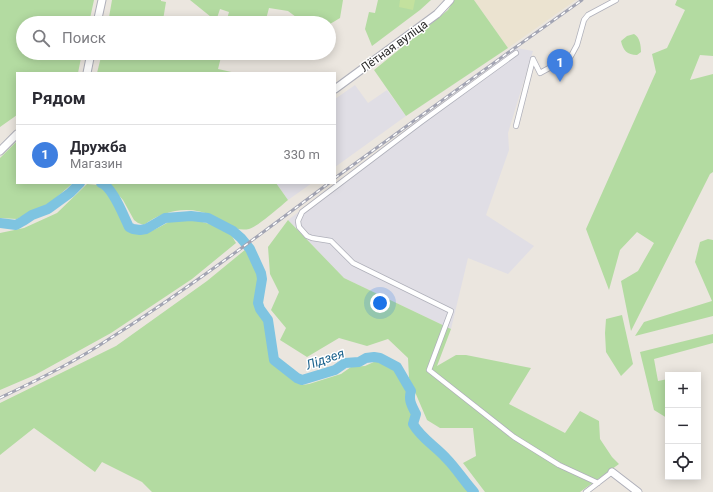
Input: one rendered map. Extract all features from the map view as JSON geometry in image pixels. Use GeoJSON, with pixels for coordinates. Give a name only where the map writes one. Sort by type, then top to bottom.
{"type":"FeatureCollection","features":[{"type":"Feature","properties":{"kind":"street"},"geometry":{"type":"LineString","coordinates":[[99,16],[102,0]]}},
{"type":"Feature","properties":{"kind":"street","name":"Лётная вуліца"},"geometry":{"type":"LineString","coordinates":[[336,88],[437,14],[450,0]]}},
{"type":"Feature","properties":{"kind":"street"},"geometry":{"type":"LineString","coordinates":[[516,126],[533,60],[540,73],[571,56],[577,45],[584,20],[588,15],[616,0]]}},
{"type":"Feature","properties":{"kind":"street"},"geometry":{"type":"LineString","coordinates":[[516,53],[414,127],[302,212],[298,221],[299,226],[307,236],[331,241],[353,263],[451,311],[429,370],[514,437],[559,465],[598,483]]}},
{"type":"Feature","properties":{"kind":"street"},"geometry":{"type":"LineString","coordinates":[[87,72],[90,60]]}},
{"type":"Feature","properties":{"kind":"street"},"geometry":{"type":"LineString","coordinates":[[0,151],[16,135]]}},
{"type":"Feature","properties":{"kind":"street"},"geometry":{"type":"LineString","coordinates":[[586,492],[612,472],[638,492]]}},
{"type":"Feature","properties":{"kind":"shaded area"},"geometry":{"type":"Polygon","coordinates":[[[474,0],[576,0],[508,48],[474,0]]]}},
{"type":"Feature","properties":{"kind":"shaded area"},"geometry":{"type":"Polygon","coordinates":[[[517,48],[533,51],[508,133],[509,150],[486,215],[534,246],[508,274],[468,258],[451,329],[344,278],[288,220],[517,48]]]}},
{"type":"Feature","properties":{"kind":"shaded area"},"geometry":{"type":"Polygon","coordinates":[[[355,85],[368,103],[387,90],[406,116],[336,166],[336,98],[355,85]]]}},
{"type":"Feature","properties":{"kind":"shaded area"},"geometry":{"type":"Polygon","coordinates":[[[277,184],[311,184],[288,200],[277,184]]]}},
{"type":"Feature","properties":{"kind":"green space"},"geometry":{"type":"Polygon","coordinates":[[[0,0],[94,0],[91,16],[16,16],[16,60],[81,60],[78,72],[16,72],[16,116],[0,127],[0,0]]]}},
{"type":"Feature","properties":{"kind":"green space"},"geometry":{"type":"Polygon","coordinates":[[[112,0],[161,0],[166,2],[164,16],[109,16],[112,0]]]}},
{"type":"Feature","properties":{"kind":"green space"},"geometry":{"type":"Polygon","coordinates":[[[190,0],[343,0],[340,18],[336,20],[336,16],[295,16],[288,11],[269,8],[267,16],[228,16],[229,12],[220,9],[218,16],[210,16],[190,0]]]}},
{"type":"Feature","properties":{"kind":"green space"},"geometry":{"type":"Polygon","coordinates":[[[378,0],[431,0],[372,46],[365,29],[369,12],[375,13],[378,0]]]}},
{"type":"Feature","properties":{"kind":"green space"},"geometry":{"type":"Polygon","coordinates":[[[400,0],[415,0],[413,10],[399,7],[400,0]]]}},
{"type":"Feature","properties":{"kind":"green space"},"geometry":{"type":"Polygon","coordinates":[[[454,0],[474,0],[508,48],[406,116],[374,70],[448,10],[454,0]]]}},
{"type":"Feature","properties":{"kind":"green space"},"geometry":{"type":"Polygon","coordinates":[[[677,0],[713,0],[713,56],[700,55],[690,80],[713,74],[713,172],[710,174],[631,331],[621,281],[638,271],[654,243],[637,232],[620,250],[609,290],[586,229],[656,72],[652,54],[667,48],[685,10],[675,5],[677,0]]]}},
{"type":"Feature","properties":{"kind":"green space"},"geometry":{"type":"Polygon","coordinates":[[[634,34],[639,39],[641,47],[641,52],[637,55],[626,51],[621,41],[627,36],[634,34]]]}},
{"type":"Feature","properties":{"kind":"green space"},"geometry":{"type":"Polygon","coordinates":[[[100,60],[220,60],[218,69],[232,72],[97,72],[100,60]]]}},
{"type":"Feature","properties":{"kind":"green space"},"geometry":{"type":"Polygon","coordinates":[[[16,142],[16,184],[72,184],[50,203],[17,219],[0,218],[0,158],[16,142]]]}},
{"type":"Feature","properties":{"kind":"green space"},"geometry":{"type":"Polygon","coordinates":[[[87,184],[98,185],[111,197],[130,230],[149,232],[168,222],[181,218],[205,222],[220,228],[231,235],[236,243],[192,279],[111,333],[35,375],[0,390],[0,233],[24,228],[57,213],[87,184]]]}},
{"type":"Feature","properties":{"kind":"green space"},"geometry":{"type":"Polygon","coordinates":[[[109,184],[277,184],[288,200],[263,221],[252,228],[244,230],[230,226],[213,216],[186,210],[168,213],[144,225],[134,220],[123,200],[109,184]]]}},
{"type":"Feature","properties":{"kind":"green space"},"geometry":{"type":"Polygon","coordinates":[[[288,220],[344,278],[451,329],[437,366],[456,355],[466,355],[531,368],[509,404],[565,433],[580,411],[599,421],[600,439],[612,457],[619,464],[580,492],[485,492],[463,463],[476,456],[473,428],[440,428],[427,420],[409,378],[408,358],[388,339],[367,346],[339,338],[307,357],[280,340],[286,328],[271,310],[279,292],[270,274],[268,247],[288,220]]]}},
{"type":"Feature","properties":{"kind":"green space"},"geometry":{"type":"Polygon","coordinates":[[[708,239],[713,240],[713,316],[635,336],[644,322],[712,301],[695,262],[700,242],[708,239]]]}},
{"type":"Feature","properties":{"kind":"green space"},"geometry":{"type":"Polygon","coordinates":[[[246,249],[259,274],[257,292],[259,305],[267,319],[271,334],[270,352],[272,360],[302,385],[341,374],[351,367],[365,366],[376,361],[400,372],[408,389],[409,403],[415,412],[413,423],[415,431],[434,448],[470,492],[152,492],[142,482],[102,462],[95,472],[34,428],[0,455],[0,403],[116,346],[207,281],[246,249]]]}},
{"type":"Feature","properties":{"kind":"green space"},"geometry":{"type":"Polygon","coordinates":[[[622,315],[633,364],[621,376],[606,352],[605,333],[606,319],[622,315]]]}},
{"type":"Feature","properties":{"kind":"green space"},"geometry":{"type":"Polygon","coordinates":[[[713,334],[713,343],[654,359],[658,381],[665,380],[665,417],[654,410],[640,352],[713,334]]]}},
{"type":"Feature","properties":{"kind":"waterway","name":"Лідзея"},"geometry":{"type":"LineString","coordinates":[[0,223],[16,225],[32,215],[48,209],[70,193],[79,184]]}},
{"type":"Feature","properties":{"kind":"waterway","name":"Лідзея"},"geometry":{"type":"LineString","coordinates":[[102,184],[110,190],[129,227],[133,229],[146,229],[165,218],[191,216],[208,218],[233,231],[250,249],[261,273],[262,279],[258,303],[260,309],[268,320],[274,360],[297,378],[302,380],[335,370],[345,363],[359,362],[366,358],[380,358],[397,367],[411,391],[410,400],[416,414],[413,424],[416,429],[450,462],[474,492]]}},
{"type":"Feature","properties":{"kind":"railway"},"geometry":{"type":"LineString","coordinates":[[336,177],[582,0]]}},
{"type":"Feature","properties":{"kind":"railway"},"geometry":{"type":"LineString","coordinates":[[0,398],[69,363],[137,321],[220,263],[328,184]]}},
{"type":"Feature","properties":{"kind":"place","name":"Дружба"},"geometry":{"type":"Point","coordinates":[560,82]}}]}
